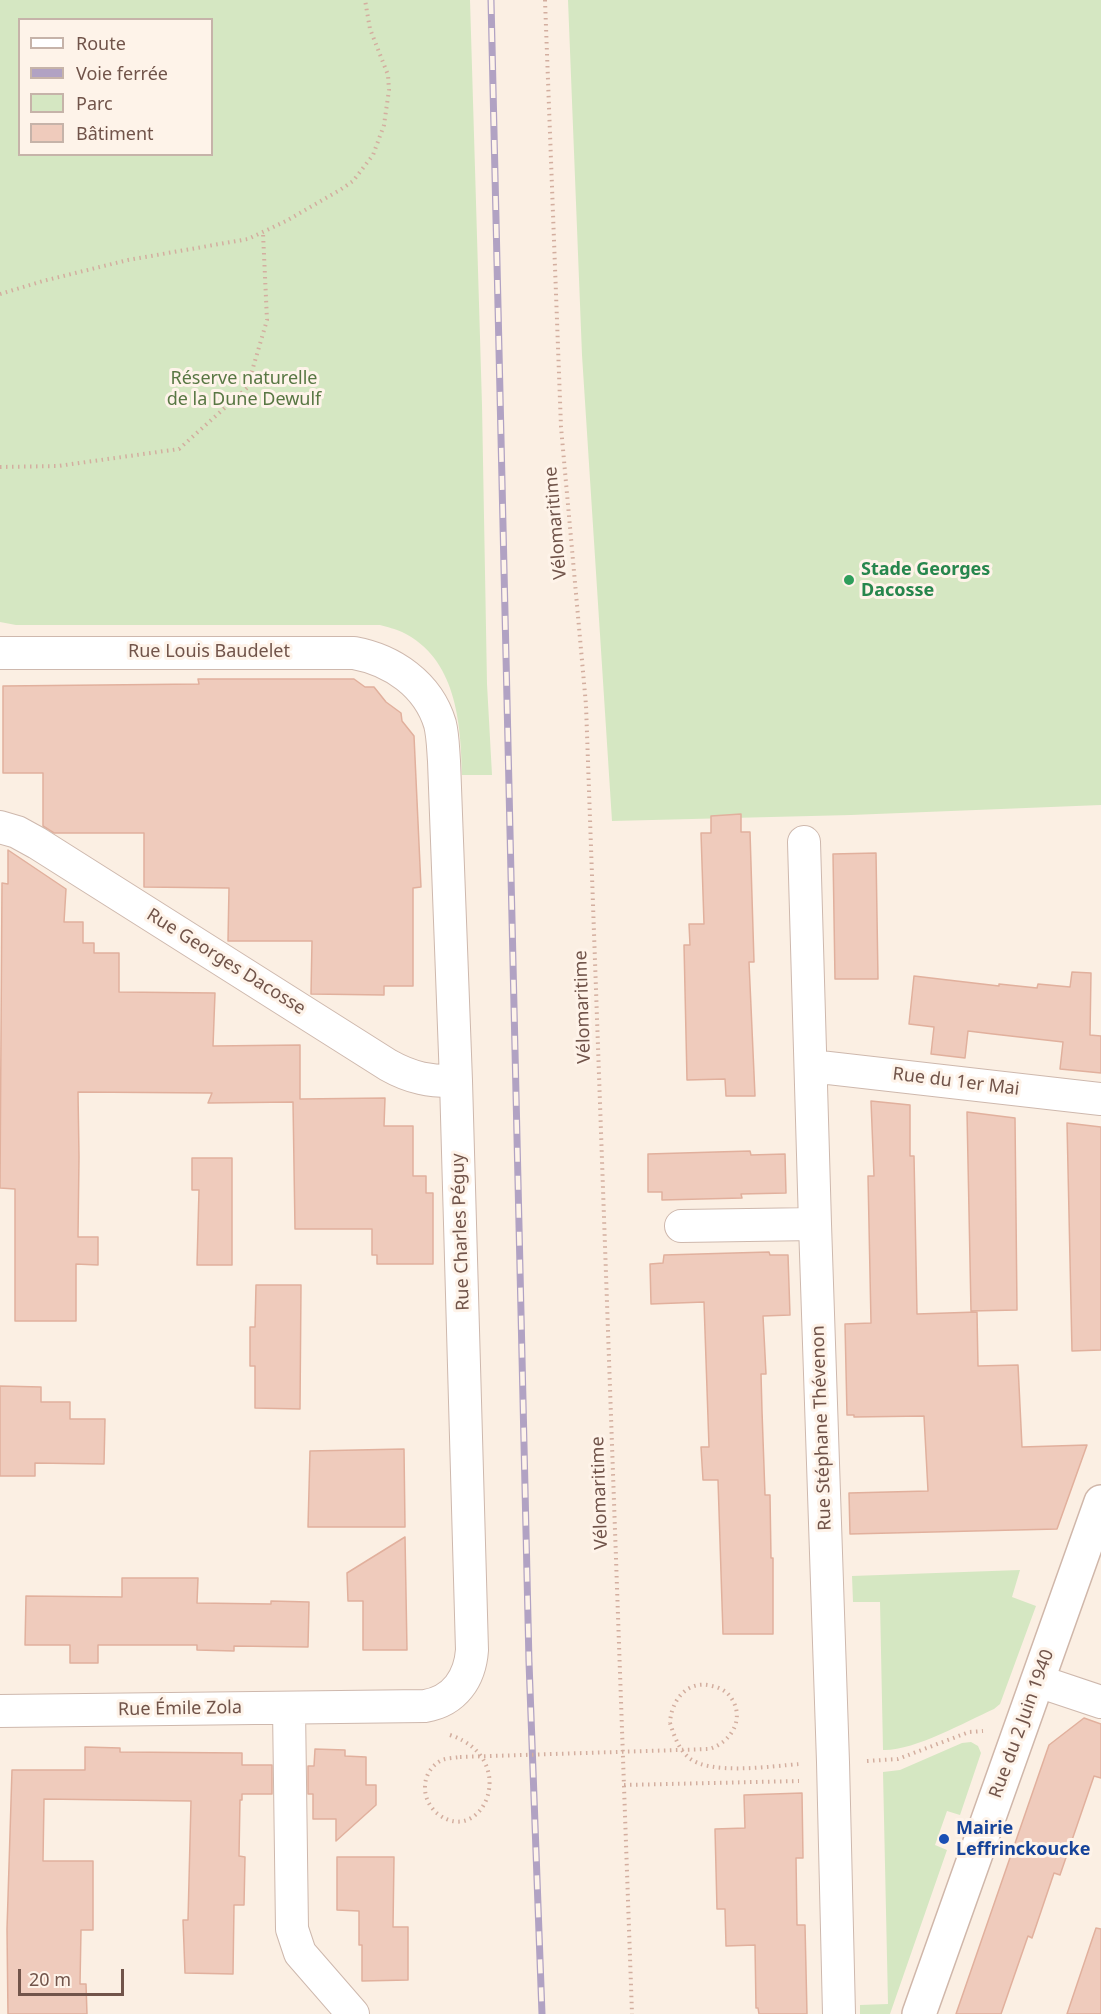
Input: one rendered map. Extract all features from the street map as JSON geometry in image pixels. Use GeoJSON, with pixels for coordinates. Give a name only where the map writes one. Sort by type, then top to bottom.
{"type":"FeatureCollection","features":[{"type":"Feature","properties":{"kind":"main road","name":"Rue du 2 Juin 1940"},"geometry":{"type":"LineString","coordinates":[[919,2014],[1101,1502]]}},
{"type":"Feature","properties":{"kind":"street","name":"Rue Louis Baudelet"},"geometry":{"type":"LineString","coordinates":[[0,652],[354,653],[383,661],[411,679]]}},
{"type":"Feature","properties":{"kind":"street","name":"Rue Charles Péguy"},"geometry":{"type":"LineString","coordinates":[[360,1707],[426,1706],[439,1702],[448,1698],[459,1688],[465,1679],[471,1658],[456,1081],[442,733],[431,704],[411,679]]}},
{"type":"Feature","properties":{"kind":"street","name":"Rue Georges Dacosse"},"geometry":{"type":"LineString","coordinates":[[0,827],[17,832],[37,843],[388,1065],[417,1079],[456,1081]]}},
{"type":"Feature","properties":{"kind":"street","name":"Rue Stéphane Thévenon"},"geometry":{"type":"LineString","coordinates":[[804,842],[839,2014]]}},
{"type":"Feature","properties":{"kind":"street","name":"Rue du 1er Mai"},"geometry":{"type":"LineString","coordinates":[[811,1066],[1101,1099]]}},
{"type":"Feature","properties":{"kind":"street"},"geometry":{"type":"LineString","coordinates":[[681,1226],[815,1224]]}},
{"type":"Feature","properties":{"kind":"street"},"geometry":{"type":"LineString","coordinates":[[1038,1681],[1101,1702]]}},
{"type":"Feature","properties":{"kind":"street","name":"Rue Émile Zola"},"geometry":{"type":"LineString","coordinates":[[0,1711],[360,1707]]}},
{"type":"Feature","properties":{"kind":"street"},"geometry":{"type":"LineString","coordinates":[[289,1708],[292,1929],[300,1953],[353,2014]]}},
{"type":"Feature","properties":{"kind":"path"},"geometry":{"type":"LineString","coordinates":[[0,294],[43,280],[128,260],[248,239],[263,233],[353,181],[373,155],[384,125],[389,90],[388,75],[370,29],[365,0]]}},
{"type":"Feature","properties":{"kind":"path","name":"Vélomaritime"},"geometry":{"type":"LineString","coordinates":[[545,0],[561,428],[585,687],[632,2014]]}},
{"type":"Feature","properties":{"kind":"path"},"geometry":{"type":"LineString","coordinates":[[0,467],[58,466],[179,449],[247,388],[267,320],[263,233]]}},
{"type":"Feature","properties":{"kind":"path"},"geometry":{"type":"LineString","coordinates":[[490,1776],[488,1799],[483,1809],[464,1821],[442,1817],[433,1810],[425,1796],[427,1778],[434,1767],[450,1758],[674,1751],[709,1749],[720,1746],[728,1740],[733,1731],[736,1722],[735,1709],[728,1693],[707,1684],[688,1688],[675,1702],[670,1723],[674,1736],[688,1757],[707,1767],[898,1759],[976,1731],[1015,1742]]}},
{"type":"Feature","properties":{"kind":"path"},"geometry":{"type":"LineString","coordinates":[[624,1785],[804,1780],[833,1762]]}},
{"type":"Feature","properties":{"kind":"green space","name":"Réserve naturelle de la Dune Dewulf"},"geometry":{"type":"Polygon","coordinates":[[[0,0],[470,0],[482,405],[487,684],[492,775],[462,775],[457,713],[444,675],[434,658],[420,643],[394,629],[380,625],[16,625],[0,622],[0,0]]]}},
{"type":"Feature","properties":{"kind":"green space","name":"Stade Georges Dacosse"},"geometry":{"type":"Polygon","coordinates":[[[568,0],[1101,0],[1101,805],[851,815],[612,821],[582,355],[568,0]]]}},
{"type":"Feature","properties":{"kind":"green space"},"geometry":{"type":"Polygon","coordinates":[[[1020,1570],[1012,1597],[1036,1606],[1000,1704],[994,1709],[924,1741],[883,1750],[880,1602],[853,1602],[852,1576],[1020,1570]]]}},
{"type":"Feature","properties":{"kind":"green space"},"geometry":{"type":"Polygon","coordinates":[[[971,1742],[978,1746],[981,1753],[960,1815],[947,1811],[935,1845],[947,1850],[890,2014],[860,2014],[860,2005],[888,2004],[883,1772],[900,1770],[962,1743],[971,1742]]]}},
{"type":"Feature","properties":{"kind":"building"},"geometry":{"type":"Polygon","coordinates":[[[198,679],[354,679],[365,687],[374,687],[386,702],[401,713],[402,721],[414,736],[421,887],[413,888],[413,986],[384,986],[384,995],[311,994],[312,941],[228,941],[229,888],[144,887],[144,833],[54,833],[43,826],[43,773],[3,773],[3,686],[199,684],[198,679]]]}},
{"type":"Feature","properties":{"kind":"building"},"geometry":{"type":"Polygon","coordinates":[[[741,814],[741,832],[750,832],[754,962],[749,962],[755,1096],[726,1096],[725,1079],[687,1080],[684,945],[690,945],[689,924],[704,924],[701,833],[711,833],[711,816],[741,814]]]}},
{"type":"Feature","properties":{"kind":"building"},"geometry":{"type":"Polygon","coordinates":[[[8,850],[66,889],[64,922],[83,922],[83,943],[94,943],[94,953],[119,953],[119,992],[215,993],[213,1046],[300,1045],[300,1099],[385,1098],[384,1126],[413,1126],[413,1176],[426,1176],[426,1193],[433,1193],[433,1264],[377,1264],[377,1255],[372,1255],[372,1229],[295,1229],[293,1102],[208,1103],[212,1093],[78,1092],[78,1237],[98,1237],[98,1265],[76,1264],[76,1321],[15,1321],[15,1189],[0,1188],[2,883],[8,884],[8,850]]]}},
{"type":"Feature","properties":{"kind":"building"},"geometry":{"type":"Polygon","coordinates":[[[876,853],[878,979],[835,979],[833,854],[876,853]]]}},
{"type":"Feature","properties":{"kind":"building"},"geometry":{"type":"Polygon","coordinates":[[[1072,972],[1091,973],[1090,1035],[1101,1036],[1101,1073],[1060,1069],[1063,1042],[968,1031],[965,1058],[931,1054],[934,1027],[909,1024],[914,976],[1037,988],[1038,984],[1070,987],[1072,972]]]}},
{"type":"Feature","properties":{"kind":"building"},"geometry":{"type":"Polygon","coordinates":[[[871,1101],[910,1105],[910,1156],[914,1156],[917,1314],[977,1312],[978,1366],[1018,1365],[1022,1447],[1087,1445],[1057,1529],[850,1534],[849,1493],[928,1491],[924,1416],[854,1417],[854,1415],[847,1415],[845,1324],[871,1323],[868,1176],[874,1176],[871,1101]]]}},
{"type":"Feature","properties":{"kind":"building"},"geometry":{"type":"Polygon","coordinates":[[[967,1112],[1015,1118],[1017,1310],[971,1311],[967,1112]]]}},
{"type":"Feature","properties":{"kind":"building"},"geometry":{"type":"Polygon","coordinates":[[[1067,1123],[1101,1127],[1101,1350],[1072,1351],[1067,1123]]]}},
{"type":"Feature","properties":{"kind":"building"},"geometry":{"type":"Polygon","coordinates":[[[750,1151],[751,1155],[785,1154],[786,1193],[741,1194],[742,1198],[662,1200],[662,1192],[648,1192],[648,1154],[750,1151]]]}},
{"type":"Feature","properties":{"kind":"building"},"geometry":{"type":"Polygon","coordinates":[[[192,1158],[232,1158],[232,1265],[197,1265],[199,1190],[192,1190],[192,1158]]]}},
{"type":"Feature","properties":{"kind":"building"},"geometry":{"type":"Polygon","coordinates":[[[769,1252],[770,1255],[788,1255],[790,1315],[763,1316],[766,1374],[761,1374],[762,1411],[765,1495],[770,1495],[773,1634],[723,1634],[718,1480],[703,1480],[701,1447],[709,1447],[704,1302],[651,1304],[650,1264],[663,1263],[664,1255],[769,1252]]]}},
{"type":"Feature","properties":{"kind":"building"},"geometry":{"type":"Polygon","coordinates":[[[256,1285],[301,1285],[300,1409],[255,1408],[255,1366],[250,1366],[250,1327],[255,1327],[256,1285]]]}},
{"type":"Feature","properties":{"kind":"building"},"geometry":{"type":"Polygon","coordinates":[[[0,1386],[41,1387],[41,1402],[70,1402],[70,1419],[105,1419],[104,1464],[35,1463],[35,1476],[0,1476],[0,1386]]]}},
{"type":"Feature","properties":{"kind":"building"},"geometry":{"type":"Polygon","coordinates":[[[404,1449],[405,1527],[308,1527],[310,1451],[404,1449]]]}},
{"type":"Feature","properties":{"kind":"building"},"geometry":{"type":"Polygon","coordinates":[[[405,1537],[407,1650],[363,1650],[363,1601],[348,1601],[347,1573],[405,1537]]]}},
{"type":"Feature","properties":{"kind":"building"},"geometry":{"type":"Polygon","coordinates":[[[122,1578],[198,1578],[197,1603],[309,1602],[308,1647],[234,1646],[234,1651],[197,1650],[197,1645],[98,1645],[98,1663],[70,1663],[70,1645],[25,1645],[26,1596],[122,1597],[122,1578]]]}},
{"type":"Feature","properties":{"kind":"building"},"geometry":{"type":"Polygon","coordinates":[[[1084,1718],[1101,1724],[1101,1778],[1094,1776],[1060,1875],[1054,1873],[1032,1938],[1028,1936],[1001,2014],[956,2014],[1049,1745],[1084,1718]]]}},
{"type":"Feature","properties":{"kind":"building"},"geometry":{"type":"Polygon","coordinates":[[[85,1747],[120,1748],[120,1752],[242,1753],[242,1765],[272,1765],[272,1794],[242,1794],[242,1800],[240,1800],[239,1856],[245,1857],[244,1905],[234,1905],[233,1974],[185,1973],[183,1920],[188,1920],[191,1801],[44,1799],[43,1861],[93,1861],[93,1930],[81,1930],[80,1984],[86,1984],[87,2014],[8,2014],[7,1929],[12,1770],[85,1770],[85,1747]]]}},
{"type":"Feature","properties":{"kind":"building"},"geometry":{"type":"Polygon","coordinates":[[[315,1749],[345,1750],[345,1756],[366,1757],[366,1785],[376,1785],[376,1805],[336,1841],[336,1819],[313,1819],[313,1794],[308,1794],[308,1766],[314,1766],[315,1749]]]}},
{"type":"Feature","properties":{"kind":"building"},"geometry":{"type":"Polygon","coordinates":[[[802,1793],[803,1858],[796,1858],[797,1925],[805,1925],[807,2014],[759,2014],[756,2008],[755,1945],[726,1946],[725,1909],[717,1909],[715,1829],[745,1828],[744,1795],[802,1793]]]}},
{"type":"Feature","properties":{"kind":"building"},"geometry":{"type":"Polygon","coordinates":[[[337,1857],[394,1857],[393,1927],[408,1927],[408,1980],[362,1981],[359,1911],[337,1910],[337,1857]]]}},
{"type":"Feature","properties":{"kind":"building"},"geometry":{"type":"Polygon","coordinates":[[[1096,1928],[1101,1929],[1101,2014],[1067,2014],[1096,1928]]]}},
{"type":"Feature","properties":{"kind":"railway"},"geometry":{"type":"LineString","coordinates":[[491,0],[529,1662],[542,2014]]}},
{"type":"Feature","properties":{"kind":"place","name":"Stade Georges Dacosse"},"geometry":{"type":"Point","coordinates":[849,580]}},
{"type":"Feature","properties":{"kind":"place","name":"Mairie Leffrinckoucke"},"geometry":{"type":"Point","coordinates":[944,1839]}}]}
